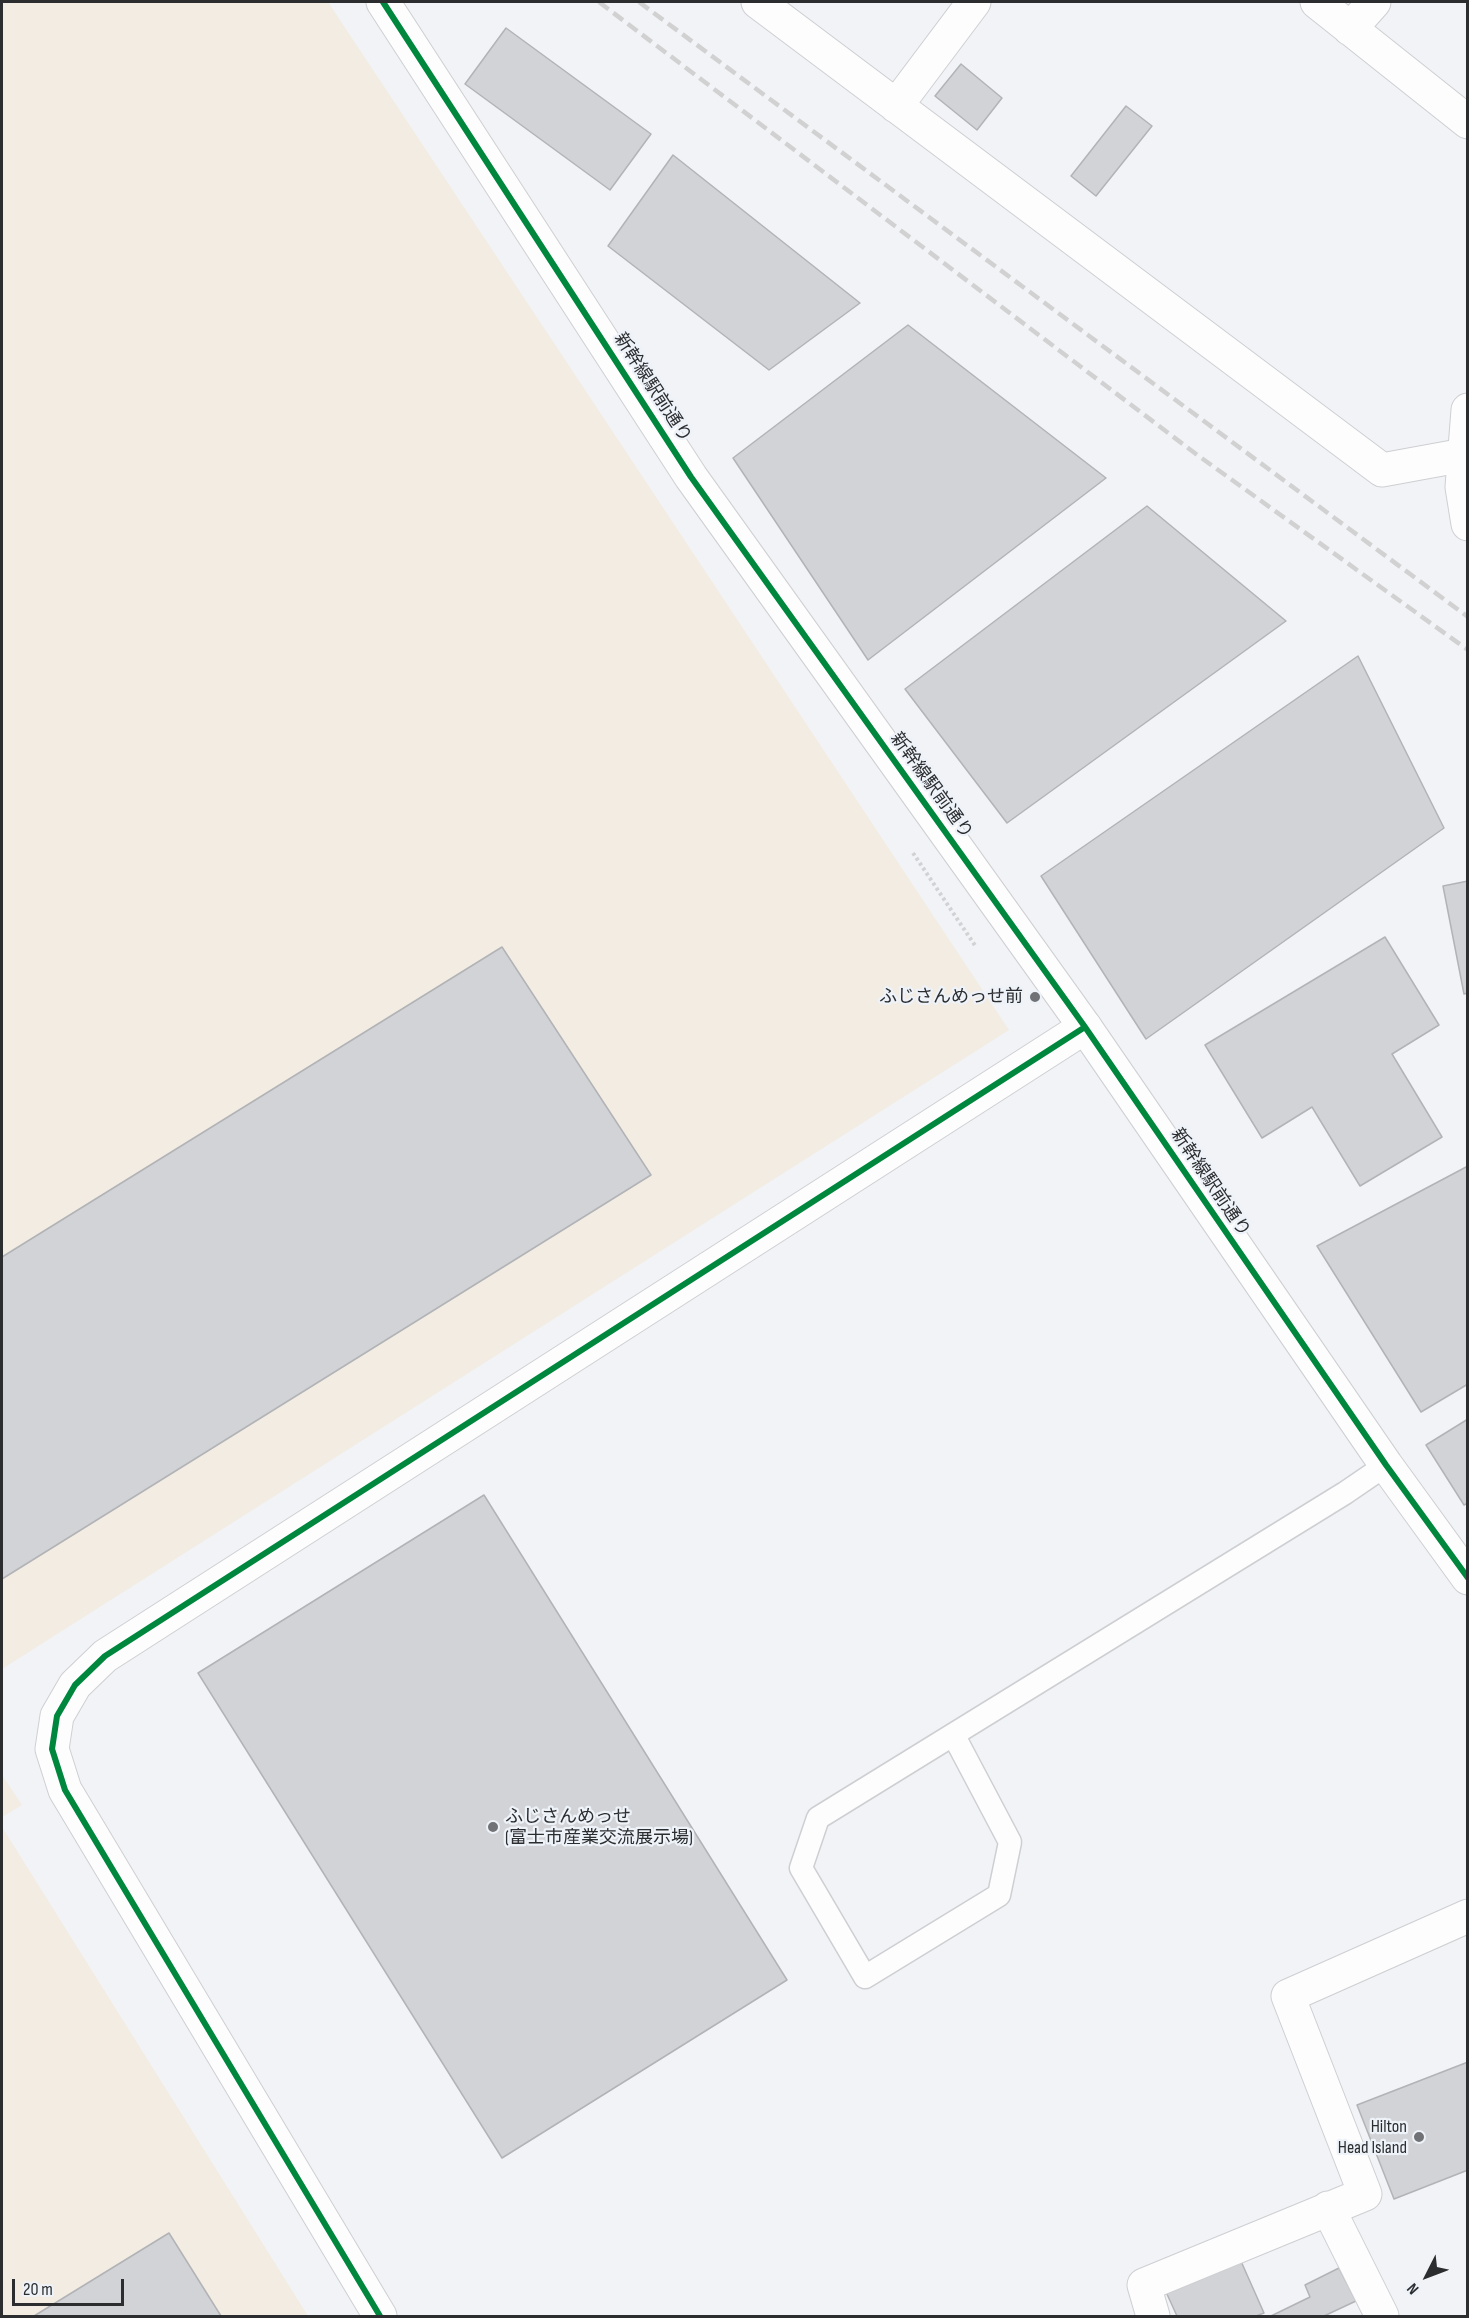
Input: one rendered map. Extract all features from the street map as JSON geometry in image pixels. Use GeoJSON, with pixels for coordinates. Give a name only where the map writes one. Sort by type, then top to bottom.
{"type":"FeatureCollection","features":[{"type":"Feature","properties":{"kind":"street","name":"新幹線駅前通り"},"geometry":{"type":"LineString","coordinates":[[383,2],[691,477],[1085,1027],[1386,1465],[1467,1578]]}},
{"type":"Feature","properties":{"kind":"street"},"geometry":{"type":"LineString","coordinates":[[758,2],[1383,470],[1464,455]]}},
{"type":"Feature","properties":{"kind":"street"},"geometry":{"type":"LineString","coordinates":[[896,106],[974,2]]}},
{"type":"Feature","properties":{"kind":"street"},"geometry":{"type":"LineString","coordinates":[[1317,2],[1467,122]]}},
{"type":"Feature","properties":{"kind":"street"},"geometry":{"type":"LineString","coordinates":[[1350,28],[1374,2]]}},
{"type":"Feature","properties":{"kind":"street"},"geometry":{"type":"LineString","coordinates":[[1467,410],[1462,487],[1467,524]]}},
{"type":"Feature","properties":{"kind":"street"},"geometry":{"type":"LineString","coordinates":[[380,2316],[65,1790],[51,1749],[57,1716],[75,1685],[105,1656],[1085,1027]]}},
{"type":"Feature","properties":{"kind":"street"},"geometry":{"type":"LineString","coordinates":[[1153,2316],[1144,2285],[1365,2194],[1288,1996],[1467,1916]]}},
{"type":"Feature","properties":{"kind":"street"},"geometry":{"type":"LineString","coordinates":[[1328,2208],[1382,2316]]}},
{"type":"Feature","properties":{"kind":"lane"},"geometry":{"type":"LineString","coordinates":[[954,1736],[1010,1842],[999,1895],[865,1977],[801,1868],[818,1818],[954,1736],[1345,1493],[1386,1465]]}},
{"type":"Feature","properties":{"kind":"shaded area"},"geometry":{"type":"Polygon","coordinates":[[[2,2],[328,2],[1009,1030],[2,1669],[2,2]]]}},
{"type":"Feature","properties":{"kind":"shaded area"},"geometry":{"type":"Polygon","coordinates":[[[2,1775],[22,1805],[2,1817],[2,1775]]]}},
{"type":"Feature","properties":{"kind":"shaded area"},"geometry":{"type":"Polygon","coordinates":[[[2,1827],[308,2316],[2,2316],[2,1827]]]}},
{"type":"Feature","properties":{"kind":"building"},"geometry":{"type":"Polygon","coordinates":[[[506,28],[651,134],[610,190],[465,84],[506,28]]]}},
{"type":"Feature","properties":{"kind":"building"},"geometry":{"type":"Polygon","coordinates":[[[961,64],[1002,98],[977,130],[935,96],[961,64]]]}},
{"type":"Feature","properties":{"kind":"building"},"geometry":{"type":"Polygon","coordinates":[[[1126,106],[1152,126],[1096,196],[1071,176],[1126,106]]]}},
{"type":"Feature","properties":{"kind":"building"},"geometry":{"type":"Polygon","coordinates":[[[673,155],[860,303],[769,370],[608,246],[673,155]]]}},
{"type":"Feature","properties":{"kind":"building"},"geometry":{"type":"Polygon","coordinates":[[[908,325],[1106,478],[868,660],[733,458],[908,325]]]}},
{"type":"Feature","properties":{"kind":"building"},"geometry":{"type":"Polygon","coordinates":[[[1147,506],[1286,621],[1007,823],[905,689],[1147,506]]]}},
{"type":"Feature","properties":{"kind":"building"},"geometry":{"type":"Polygon","coordinates":[[[1358,656],[1444,828],[1146,1039],[1041,876],[1358,656]]]}},
{"type":"Feature","properties":{"kind":"building"},"geometry":{"type":"Polygon","coordinates":[[[1468,881],[1468,993],[1464,994],[1443,886],[1468,881]]]}},
{"type":"Feature","properties":{"kind":"building"},"geometry":{"type":"Polygon","coordinates":[[[1385,937],[1439,1025],[1392,1054],[1442,1137],[1360,1186],[1312,1107],[1262,1138],[1205,1045],[1385,937]]]}},
{"type":"Feature","properties":{"kind":"building"},"geometry":{"type":"Polygon","coordinates":[[[502,947],[651,1175],[2,1579],[2,1257],[502,947]]]}},
{"type":"Feature","properties":{"kind":"building"},"geometry":{"type":"Polygon","coordinates":[[[1468,1166],[1468,1384],[1421,1412],[1317,1246],[1468,1166]]]}},
{"type":"Feature","properties":{"kind":"building"},"geometry":{"type":"Polygon","coordinates":[[[1468,1419],[1468,1503],[1464,1505],[1426,1445],[1468,1419]]]}},
{"type":"Feature","properties":{"kind":"building","name":"ふじさんめっせ (富士市産業交流展示場)"},"geometry":{"type":"Polygon","coordinates":[[[484,1495],[787,1980],[502,2158],[198,1673],[484,1495]]]}},
{"type":"Feature","properties":{"kind":"building","name":"Hilton Head Island"},"geometry":{"type":"Polygon","coordinates":[[[1468,2062],[1468,2170],[1394,2199],[1357,2105],[1468,2062]]]}},
{"type":"Feature","properties":{"kind":"building"},"geometry":{"type":"Polygon","coordinates":[[[169,2233],[221,2316],[34,2316],[169,2233]]]}},
{"type":"Feature","properties":{"kind":"building"},"geometry":{"type":"Polygon","coordinates":[[[1240,2259],[1264,2313],[1256,2316],[1177,2316],[1166,2292],[1240,2259]]]}},
{"type":"Feature","properties":{"kind":"building"},"geometry":{"type":"Polygon","coordinates":[[[1339,2268],[1356,2301],[1324,2316],[1271,2316],[1310,2297],[1305,2285],[1339,2268]]]}},
{"type":"Feature","properties":{"kind":"railway"},"geometry":{"type":"LineString","coordinates":[[599,2],[1196,454],[1468,650]]}},
{"type":"Feature","properties":{"kind":"railway"},"geometry":{"type":"LineString","coordinates":[[639,2],[1468,617]]}},
{"type":"Feature","properties":{"kind":"cycle path"},"geometry":{"type":"LineString","coordinates":[[383,2],[691,477],[1085,1027],[1386,1465],[1468,1578]]}},
{"type":"Feature","properties":{"kind":"cycle path"},"geometry":{"type":"LineString","coordinates":[[380,2316],[65,1790],[52,1749],[57,1716],[75,1685],[105,1656],[1085,1027]]}},
{"type":"Feature","properties":{"kind":"place","name":"ふじさんめっせ前"},"geometry":{"type":"Point","coordinates":[1035,997]}},
{"type":"Feature","properties":{"kind":"place","name":"ふじさんめっせ (富士市産業交流展示場)"},"geometry":{"type":"Point","coordinates":[493,1827]}},
{"type":"Feature","properties":{"kind":"place","name":"Hilton Head Island"},"geometry":{"type":"Point","coordinates":[1419,2137]}}]}
